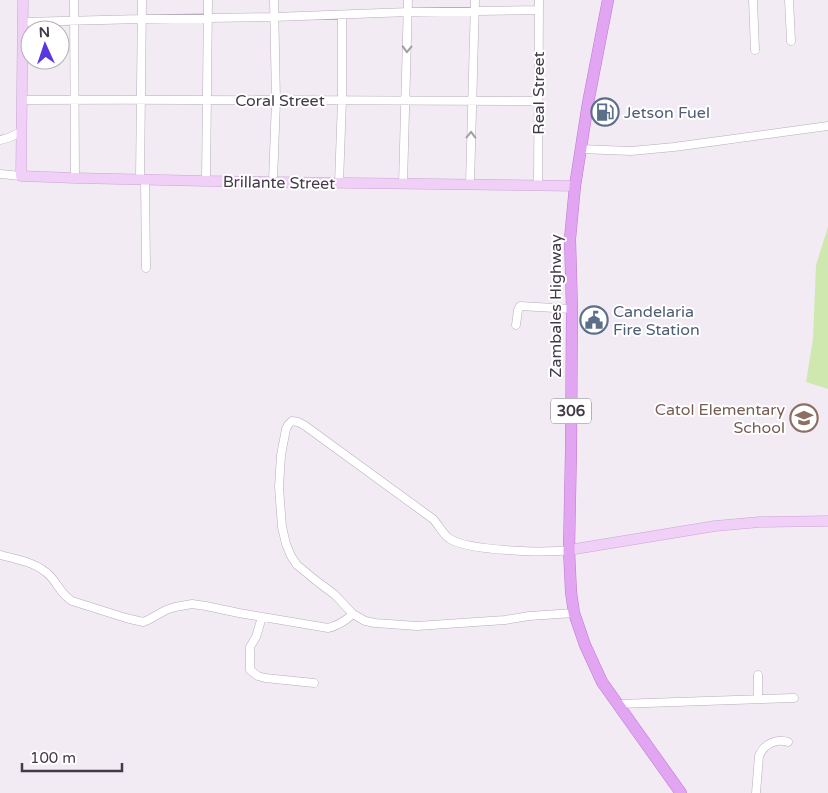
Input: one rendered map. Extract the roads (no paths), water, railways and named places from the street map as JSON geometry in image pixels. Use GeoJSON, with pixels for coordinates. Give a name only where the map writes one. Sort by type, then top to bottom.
{"type":"FeatureCollection","features":[{"type":"Feature","properties":{"kind":"main road","name":"Zambales Highway"},"geometry":{"type":"LineString","coordinates":[[608,0],[580,150],[570,239],[572,309],[569,550],[571,592],[574,613],[585,645],[602,682],[681,793]]}},
{"type":"Feature","properties":{"kind":"street"},"geometry":{"type":"LineString","coordinates":[[22,0],[22,20]]}},
{"type":"Feature","properties":{"kind":"street"},"geometry":{"type":"LineString","coordinates":[[74,0],[75,178]]}},
{"type":"Feature","properties":{"kind":"street"},"geometry":{"type":"LineString","coordinates":[[142,0],[142,179],[146,268]]}},
{"type":"Feature","properties":{"kind":"street"},"geometry":{"type":"LineString","coordinates":[[206,181],[208,0]]}},
{"type":"Feature","properties":{"kind":"street"},"geometry":{"type":"LineString","coordinates":[[273,181],[276,101],[274,0]]}},
{"type":"Feature","properties":{"kind":"street"},"geometry":{"type":"LineString","coordinates":[[403,184],[408,0]]}},
{"type":"Feature","properties":{"kind":"street"},"geometry":{"type":"LineString","coordinates":[[470,184],[475,0]]}},
{"type":"Feature","properties":{"kind":"street","name":"Real Street"},"geometry":{"type":"LineString","coordinates":[[538,186],[539,0]]}},
{"type":"Feature","properties":{"kind":"street"},"geometry":{"type":"LineString","coordinates":[[753,0],[755,50]]}},
{"type":"Feature","properties":{"kind":"street"},"geometry":{"type":"LineString","coordinates":[[789,0],[791,41]]}},
{"type":"Feature","properties":{"kind":"street"},"geometry":{"type":"LineString","coordinates":[[70,21],[538,10]]}},
{"type":"Feature","properties":{"kind":"street"},"geometry":{"type":"LineString","coordinates":[[339,183],[342,100],[342,15]]}},
{"type":"Feature","properties":{"kind":"street"},"geometry":{"type":"LineString","coordinates":[[0,174],[21,176],[22,70]]}},
{"type":"Feature","properties":{"kind":"street","name":"Coral Street"},"geometry":{"type":"LineString","coordinates":[[22,100],[538,101]]}},
{"type":"Feature","properties":{"kind":"street"},"geometry":{"type":"LineString","coordinates":[[580,150],[631,151],[674,147],[828,126]]}},
{"type":"Feature","properties":{"kind":"street"},"geometry":{"type":"LineString","coordinates":[[0,140],[21,132]]}},
{"type":"Feature","properties":{"kind":"street","name":"Brillante Street"},"geometry":{"type":"LineString","coordinates":[[21,176],[206,181],[575,186]]}},
{"type":"Feature","properties":{"kind":"street"},"geometry":{"type":"LineString","coordinates":[[516,325],[520,306],[572,309]]}},
{"type":"Feature","properties":{"kind":"street"},"geometry":{"type":"LineString","coordinates":[[574,613],[417,626],[376,623],[352,614],[334,594],[297,565],[286,544],[282,527],[279,486],[281,455],[288,424],[292,421],[304,425],[432,519],[451,540],[488,548],[556,552],[715,526],[760,522],[828,521]]}},
{"type":"Feature","properties":{"kind":"street"},"geometry":{"type":"LineString","coordinates":[[0,555],[33,564],[45,570],[65,596],[72,601],[143,622],[166,610],[192,604],[328,628],[344,622],[352,614]]}},
{"type":"Feature","properties":{"kind":"street"},"geometry":{"type":"LineString","coordinates":[[262,617],[256,637],[250,646],[250,670],[258,676],[265,678],[314,683]]}},
{"type":"Feature","properties":{"kind":"street"},"geometry":{"type":"LineString","coordinates":[[758,675],[758,699]]}},
{"type":"Feature","properties":{"kind":"street"},"geometry":{"type":"LineString","coordinates":[[618,704],[794,698]]}},
{"type":"Feature","properties":{"kind":"street"},"geometry":{"type":"LineString","coordinates":[[756,793],[759,756],[761,752],[777,740],[788,742]]}},
{"type":"Feature","properties":{"kind":"place","name":"Jetson Fuel"},"geometry":{"type":"Point","coordinates":[605,112]}},
{"type":"Feature","properties":{"kind":"place","name":"Candelaria Fire Station"},"geometry":{"type":"Point","coordinates":[594,320]}},
{"type":"Feature","properties":{"kind":"place","name":"Catol Elementary School"},"geometry":{"type":"Point","coordinates":[804,418]}}]}
